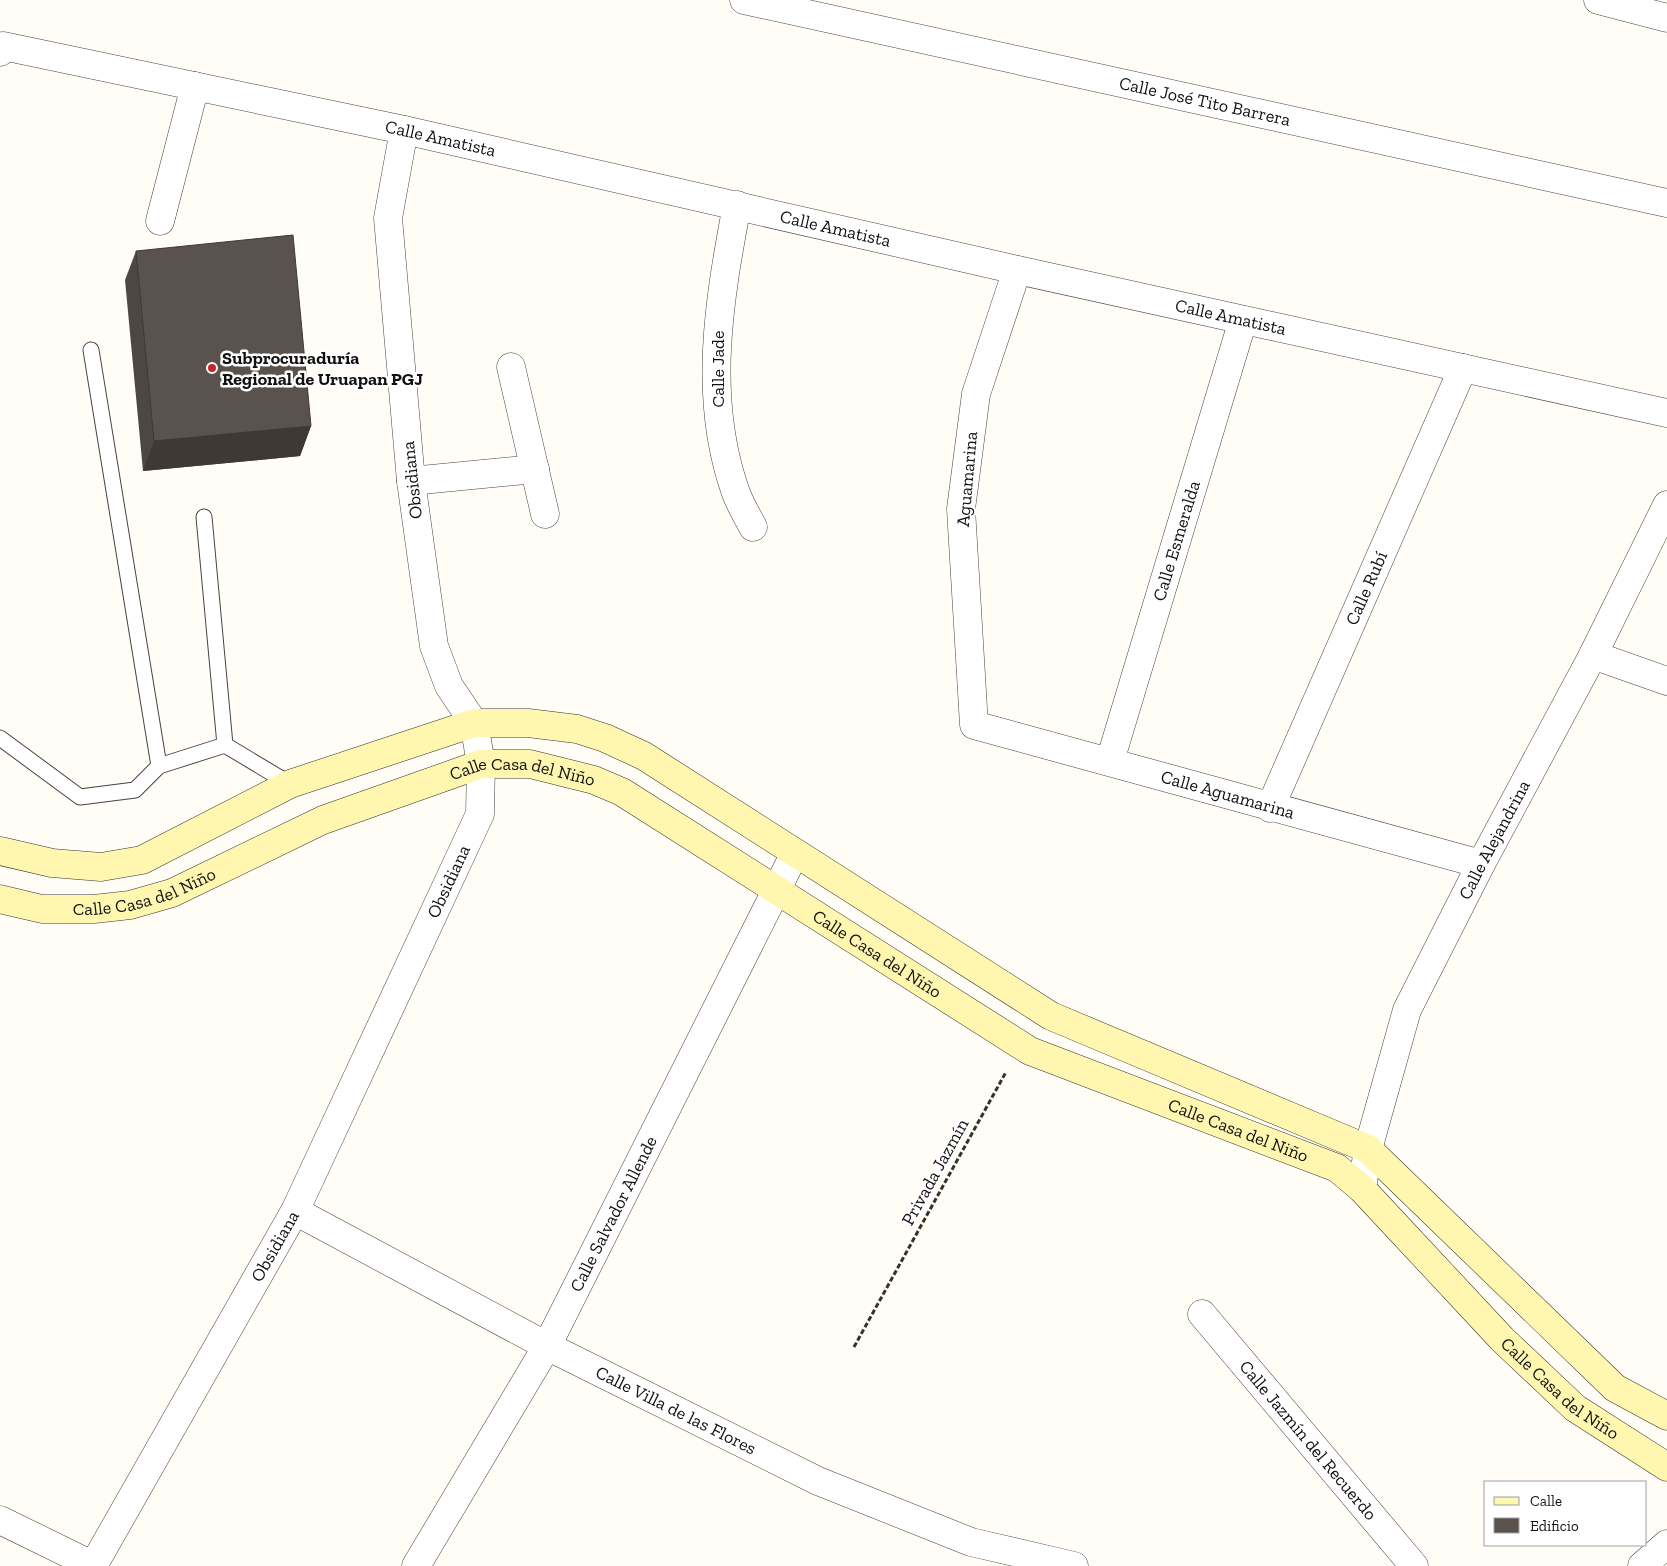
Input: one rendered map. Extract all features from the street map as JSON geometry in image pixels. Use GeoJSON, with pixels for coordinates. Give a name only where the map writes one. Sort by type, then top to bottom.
{"type":"FeatureCollection","features":[{"type":"Feature","properties":{"kind":"street","name":"Calle José Tito Barrera"},"geometry":{"type":"LineString","coordinates":[[744,0],[1667,203]]}},
{"type":"Feature","properties":{"kind":"street"},"geometry":{"type":"LineString","coordinates":[[1598,0],[1667,18]]}},
{"type":"Feature","properties":{"kind":"street","name":"Calle Amatista"},"geometry":{"type":"LineString","coordinates":[[1,49],[194,86],[404,130],[1017,270],[1667,413]]}},
{"type":"Feature","properties":{"kind":"street"},"geometry":{"type":"LineString","coordinates":[[160,221],[194,86]]}},
{"type":"Feature","properties":{"kind":"street","name":"Obsidiana"},"geometry":{"type":"LineString","coordinates":[[94,1566],[295,1212],[480,814],[481,764],[474,723],[449,686],[434,646],[411,481],[388,218],[404,130]]}},
{"type":"Feature","properties":{"kind":"street","name":"Calle Jade"},"geometry":{"type":"LineString","coordinates":[[737,205],[719,319],[715,361],[715,399],[723,447],[736,493],[753,527]]}},
{"type":"Feature","properties":{"kind":"street","name":"Aguamarina"},"geometry":{"type":"LineString","coordinates":[[974,725],[961,509],[976,394],[1017,270]]}},
{"type":"Feature","properties":{"kind":"street","name":"Calle Esmeralda"},"geometry":{"type":"LineString","coordinates":[[1110,761],[1244,320]]}},
{"type":"Feature","properties":{"kind":"street"},"geometry":{"type":"LineString","coordinates":[[511,367],[545,514]]}},
{"type":"Feature","properties":{"kind":"street","name":"Calle Rubí"},"geometry":{"type":"LineString","coordinates":[[1270,808],[1463,368]]}},
{"type":"Feature","properties":{"kind":"street"},"geometry":{"type":"LineString","coordinates":[[411,481],[534,469]]}},
{"type":"Feature","properties":{"kind":"street","name":"Calle Alejandrina"},"geometry":{"type":"LineString","coordinates":[[1362,1189],[1368,1149],[1407,1010],[1481,864],[1593,655],[1667,505]]}},
{"type":"Feature","properties":{"kind":"street"},"geometry":{"type":"LineString","coordinates":[[1593,655],[1667,681]]}},
{"type":"Feature","properties":{"kind":"street","name":"Calle Casa del Niño"},"geometry":{"type":"LineString","coordinates":[[0,851],[52,863],[100,867],[142,860],[290,784],[474,723],[528,723],[577,729],[605,738],[644,756],[1051,1016],[1368,1149],[1616,1388],[1667,1416]]}},
{"type":"Feature","properties":{"kind":"street","name":"Calle Aguamarina"},"geometry":{"type":"LineString","coordinates":[[974,725],[1110,761],[1270,808],[1481,864]]}},
{"type":"Feature","properties":{"kind":"street","name":"Calle Casa del Niño"},"geometry":{"type":"LineString","coordinates":[[0,899],[42,909],[94,910],[130,905],[172,893],[323,820],[481,764],[530,764],[594,780],[622,792],[1030,1051],[1337,1168],[1362,1189],[1502,1340],[1575,1408],[1667,1467]]}},
{"type":"Feature","properties":{"kind":"street","name":"Calle Salvador Allende"},"geometry":{"type":"LineString","coordinates":[[416,1566],[547,1346],[776,889],[796,853]]}},
{"type":"Feature","properties":{"kind":"street","name":"Calle Villa de las Flores"},"geometry":{"type":"LineString","coordinates":[[295,1212],[547,1346],[818,1481],[971,1542],[1074,1566]]}},
{"type":"Feature","properties":{"kind":"street","name":"Calle Jazmín del Recuerdo"},"geometry":{"type":"LineString","coordinates":[[1202,1314],[1414,1566]]}},
{"type":"Feature","properties":{"kind":"street"},"geometry":{"type":"LineString","coordinates":[[0,1520],[94,1566]]}},
{"type":"Feature","properties":{"kind":"street"},"geometry":{"type":"LineString","coordinates":[[1642,1566],[1667,1544]]}},
{"type":"Feature","properties":{"kind":"lane"},"geometry":{"type":"LineString","coordinates":[[91,350],[159,766]]}},
{"type":"Feature","properties":{"kind":"lane"},"geometry":{"type":"LineString","coordinates":[[204,517],[225,745]]}},
{"type":"Feature","properties":{"kind":"lane"},"geometry":{"type":"LineString","coordinates":[[0,738],[80,797],[135,790],[159,766],[225,745],[290,784]]}},
{"type":"Feature","properties":{"kind":"path","name":"Privada Jazmín"},"geometry":{"type":"LineString","coordinates":[[854,1347],[1021,1045]]}},
{"type":"Feature","properties":{"kind":"building","name":"Subprocuraduría Regional de Uruapan PGJ"},"geometry":{"type":"Polygon","coordinates":[[[293,235],[311,426],[154,441],[136,251],[293,235]]]}},
{"type":"Feature","properties":{"kind":"place","name":"Subprocuraduría Regional de Uruapan PGJ"},"geometry":{"type":"Point","coordinates":[212,368]}}]}
